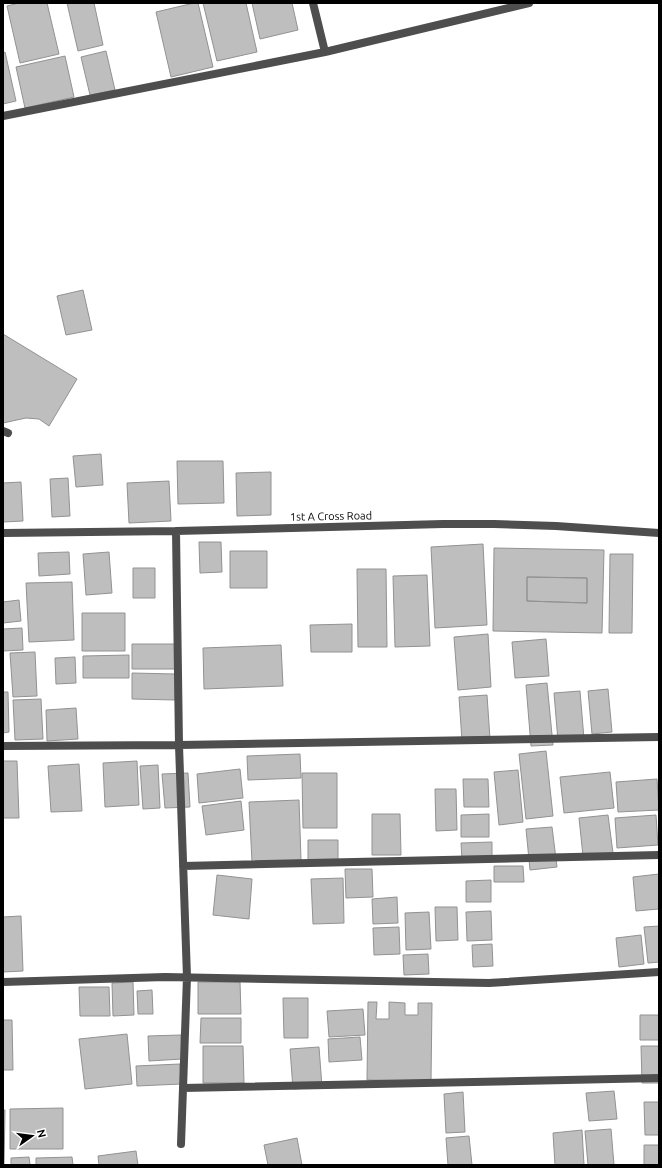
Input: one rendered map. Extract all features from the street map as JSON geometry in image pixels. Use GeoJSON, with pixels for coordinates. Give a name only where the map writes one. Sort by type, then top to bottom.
{"type":"FeatureCollection","features":[{"type":"Feature","properties":{"kind":"street"},"geometry":{"type":"LineString","coordinates":[[313,3],[325,52]]}},
{"type":"Feature","properties":{"kind":"street"},"geometry":{"type":"LineString","coordinates":[[3,116],[325,52],[529,3]]}},
{"type":"Feature","properties":{"kind":"street","name":"1st A Cross Road"},"geometry":{"type":"LineString","coordinates":[[3,532],[176,531],[486,524],[556,526],[659,533]]}},
{"type":"Feature","properties":{"kind":"street"},"geometry":{"type":"LineString","coordinates":[[176,531],[179,745],[187,977],[181,1144]]}},
{"type":"Feature","properties":{"kind":"street"},"geometry":{"type":"LineString","coordinates":[[3,746],[179,745],[659,737]]}},
{"type":"Feature","properties":{"kind":"street"},"geometry":{"type":"LineString","coordinates":[[184,866],[659,855]]}},
{"type":"Feature","properties":{"kind":"street"},"geometry":{"type":"LineString","coordinates":[[3,982],[187,977],[489,983],[659,972]]}},
{"type":"Feature","properties":{"kind":"street"},"geometry":{"type":"LineString","coordinates":[[183,1088],[659,1078]]}},
{"type":"Feature","properties":{"kind":"building"},"geometry":{"type":"Polygon","coordinates":[[[19,3],[47,3],[59,54],[20,63],[7,6],[19,3]]]}},
{"type":"Feature","properties":{"kind":"building"},"geometry":{"type":"Polygon","coordinates":[[[67,3],[94,3],[103,45],[78,51],[67,3]]]}},
{"type":"Feature","properties":{"kind":"building"},"geometry":{"type":"Polygon","coordinates":[[[198,3],[213,67],[171,77],[156,12],[198,3]]]}},
{"type":"Feature","properties":{"kind":"building"},"geometry":{"type":"Polygon","coordinates":[[[203,3],[246,3],[257,52],[217,61],[203,3]]]}},
{"type":"Feature","properties":{"kind":"building"},"geometry":{"type":"Polygon","coordinates":[[[252,3],[292,3],[298,30],[260,39],[252,3]]]}},
{"type":"Feature","properties":{"kind":"building"},"geometry":{"type":"Polygon","coordinates":[[[106,51],[115,90],[90,95],[81,57],[106,51]]]}},
{"type":"Feature","properties":{"kind":"building"},"geometry":{"type":"Polygon","coordinates":[[[5,52],[16,101],[3,104],[3,53],[5,52]]]}},
{"type":"Feature","properties":{"kind":"building"},"geometry":{"type":"Polygon","coordinates":[[[65,56],[74,97],[25,108],[16,67],[65,56]]]}},
{"type":"Feature","properties":{"kind":"building"},"geometry":{"type":"Polygon","coordinates":[[[83,290],[92,330],[66,335],[57,296],[83,290]]]}},
{"type":"Feature","properties":{"kind":"building"},"geometry":{"type":"Polygon","coordinates":[[[3,334],[77,379],[49,426],[39,419],[26,418],[3,423],[3,334]]]}},
{"type":"Feature","properties":{"kind":"building"},"geometry":{"type":"Polygon","coordinates":[[[101,454],[103,485],[76,487],[73,456],[101,454]]]}},
{"type":"Feature","properties":{"kind":"building"},"geometry":{"type":"Polygon","coordinates":[[[177,461],[223,461],[224,503],[178,504],[177,461]]]}},
{"type":"Feature","properties":{"kind":"building"},"geometry":{"type":"Polygon","coordinates":[[[271,472],[271,515],[237,516],[236,473],[271,472]]]}},
{"type":"Feature","properties":{"kind":"building"},"geometry":{"type":"Polygon","coordinates":[[[68,478],[70,516],[52,517],[50,479],[68,478]]]}},
{"type":"Feature","properties":{"kind":"building"},"geometry":{"type":"Polygon","coordinates":[[[169,481],[171,521],[129,523],[127,483],[169,481]]]}},
{"type":"Feature","properties":{"kind":"building"},"geometry":{"type":"Polygon","coordinates":[[[21,482],[23,521],[3,522],[3,483],[21,482]]]}},
{"type":"Feature","properties":{"kind":"building"},"geometry":{"type":"Polygon","coordinates":[[[199,542],[221,542],[222,572],[200,573],[199,542]]]}},
{"type":"Feature","properties":{"kind":"building"},"geometry":{"type":"Polygon","coordinates":[[[483,544],[487,625],[435,628],[431,547],[483,544]]]}},
{"type":"Feature","properties":{"kind":"building"},"geometry":{"type":"Polygon","coordinates":[[[494,548],[604,550],[602,633],[493,631],[494,548]],[[527,577],[527,601],[587,603],[587,578],[527,577]]]}},
{"type":"Feature","properties":{"kind":"building"},"geometry":{"type":"Polygon","coordinates":[[[230,551],[267,551],[267,588],[230,588],[230,551]]]}},
{"type":"Feature","properties":{"kind":"building"},"geometry":{"type":"Polygon","coordinates":[[[69,552],[70,574],[39,576],[38,553],[69,552]]]}},
{"type":"Feature","properties":{"kind":"building"},"geometry":{"type":"Polygon","coordinates":[[[109,552],[112,593],[86,595],[83,554],[109,552]]]}},
{"type":"Feature","properties":{"kind":"building"},"geometry":{"type":"Polygon","coordinates":[[[610,554],[633,554],[632,633],[609,633],[610,554]]]}},
{"type":"Feature","properties":{"kind":"building"},"geometry":{"type":"Polygon","coordinates":[[[133,568],[155,568],[155,598],[133,598],[133,568]]]}},
{"type":"Feature","properties":{"kind":"building"},"geometry":{"type":"Polygon","coordinates":[[[357,569],[386,569],[387,647],[358,647],[357,569]]]}},
{"type":"Feature","properties":{"kind":"building"},"geometry":{"type":"Polygon","coordinates":[[[427,575],[430,646],[395,647],[393,576],[427,575]]]}},
{"type":"Feature","properties":{"kind":"building"},"geometry":{"type":"Polygon","coordinates":[[[527,577],[587,578],[587,603],[527,601],[527,577]]]}},
{"type":"Feature","properties":{"kind":"building"},"geometry":{"type":"Polygon","coordinates":[[[72,582],[74,640],[29,642],[26,583],[72,582]]]}},
{"type":"Feature","properties":{"kind":"building"},"geometry":{"type":"Polygon","coordinates":[[[19,600],[21,621],[3,623],[3,602],[19,600]]]}},
{"type":"Feature","properties":{"kind":"building"},"geometry":{"type":"Polygon","coordinates":[[[82,613],[125,613],[125,651],[82,651],[82,613]]]}},
{"type":"Feature","properties":{"kind":"building"},"geometry":{"type":"Polygon","coordinates":[[[352,624],[352,652],[311,652],[310,625],[352,624]]]}},
{"type":"Feature","properties":{"kind":"building"},"geometry":{"type":"Polygon","coordinates":[[[22,628],[23,650],[3,651],[3,629],[22,628]]]}},
{"type":"Feature","properties":{"kind":"building"},"geometry":{"type":"Polygon","coordinates":[[[488,634],[491,687],[458,690],[454,637],[488,634]]]}},
{"type":"Feature","properties":{"kind":"building"},"geometry":{"type":"Polygon","coordinates":[[[546,639],[549,676],[515,678],[512,642],[546,639]]]}},
{"type":"Feature","properties":{"kind":"building"},"geometry":{"type":"Polygon","coordinates":[[[132,644],[177,644],[177,669],[132,669],[132,644]]]}},
{"type":"Feature","properties":{"kind":"building"},"geometry":{"type":"Polygon","coordinates":[[[281,645],[283,686],[204,689],[203,648],[281,645]]]}},
{"type":"Feature","properties":{"kind":"building"},"geometry":{"type":"Polygon","coordinates":[[[35,652],[37,696],[13,697],[10,653],[35,652]]]}},
{"type":"Feature","properties":{"kind":"building"},"geometry":{"type":"Polygon","coordinates":[[[129,655],[129,678],[83,678],[83,656],[129,655]]]}},
{"type":"Feature","properties":{"kind":"building"},"geometry":{"type":"Polygon","coordinates":[[[75,657],[76,683],[56,684],[55,658],[75,657]]]}},
{"type":"Feature","properties":{"kind":"building"},"geometry":{"type":"Polygon","coordinates":[[[132,673],[175,674],[175,700],[132,699],[132,673]]]}},
{"type":"Feature","properties":{"kind":"building"},"geometry":{"type":"Polygon","coordinates":[[[547,683],[553,745],[531,746],[526,685],[547,683]]]}},
{"type":"Feature","properties":{"kind":"building"},"geometry":{"type":"Polygon","coordinates":[[[608,689],[612,732],[592,734],[588,691],[608,689]]]}},
{"type":"Feature","properties":{"kind":"building"},"geometry":{"type":"Polygon","coordinates":[[[580,691],[584,739],[558,741],[554,693],[580,691]]]}},
{"type":"Feature","properties":{"kind":"building"},"geometry":{"type":"Polygon","coordinates":[[[3,692],[8,692],[9,732],[3,733],[3,692]]]}},
{"type":"Feature","properties":{"kind":"building"},"geometry":{"type":"Polygon","coordinates":[[[487,695],[490,739],[462,741],[459,697],[487,695]]]}},
{"type":"Feature","properties":{"kind":"building"},"geometry":{"type":"Polygon","coordinates":[[[41,699],[43,739],[15,740],[13,700],[41,699]]]}},
{"type":"Feature","properties":{"kind":"building"},"geometry":{"type":"Polygon","coordinates":[[[76,708],[78,739],[47,741],[46,710],[76,708]]]}},
{"type":"Feature","properties":{"kind":"building"},"geometry":{"type":"Polygon","coordinates":[[[546,751],[553,816],[526,819],[519,754],[546,751]]]}},
{"type":"Feature","properties":{"kind":"building"},"geometry":{"type":"Polygon","coordinates":[[[300,754],[301,778],[248,780],[247,756],[300,754]]]}},
{"type":"Feature","properties":{"kind":"building"},"geometry":{"type":"Polygon","coordinates":[[[3,761],[17,761],[19,818],[3,818],[3,761]]]}},
{"type":"Feature","properties":{"kind":"building"},"geometry":{"type":"Polygon","coordinates":[[[137,761],[139,805],[105,807],[103,763],[137,761]]]}},
{"type":"Feature","properties":{"kind":"building"},"geometry":{"type":"Polygon","coordinates":[[[79,764],[82,811],[51,812],[48,766],[79,764]]]}},
{"type":"Feature","properties":{"kind":"building"},"geometry":{"type":"Polygon","coordinates":[[[158,765],[160,808],[143,809],[140,766],[158,765]]]}},
{"type":"Feature","properties":{"kind":"building"},"geometry":{"type":"Polygon","coordinates":[[[240,769],[243,798],[199,803],[197,774],[240,769]]]}},
{"type":"Feature","properties":{"kind":"building"},"geometry":{"type":"Polygon","coordinates":[[[518,770],[523,822],[499,825],[494,772],[518,770]]]}},
{"type":"Feature","properties":{"kind":"building"},"geometry":{"type":"Polygon","coordinates":[[[610,772],[614,808],[564,813],[560,777],[610,772]]]}},
{"type":"Feature","properties":{"kind":"building"},"geometry":{"type":"Polygon","coordinates":[[[188,773],[190,807],[165,808],[162,774],[188,773]]]}},
{"type":"Feature","properties":{"kind":"building"},"geometry":{"type":"Polygon","coordinates":[[[302,773],[337,773],[337,828],[303,828],[302,773]]]}},
{"type":"Feature","properties":{"kind":"building"},"geometry":{"type":"Polygon","coordinates":[[[463,779],[488,779],[489,807],[464,807],[463,779]]]}},
{"type":"Feature","properties":{"kind":"building"},"geometry":{"type":"Polygon","coordinates":[[[657,779],[659,810],[618,812],[616,782],[657,779]]]}},
{"type":"Feature","properties":{"kind":"building"},"geometry":{"type":"Polygon","coordinates":[[[435,789],[456,789],[457,830],[436,831],[435,789]]]}},
{"type":"Feature","properties":{"kind":"building"},"geometry":{"type":"Polygon","coordinates":[[[299,800],[301,860],[252,862],[249,802],[299,800]]]}},
{"type":"Feature","properties":{"kind":"building"},"geometry":{"type":"Polygon","coordinates":[[[241,801],[244,830],[206,835],[202,806],[241,801]]]}},
{"type":"Feature","properties":{"kind":"building"},"geometry":{"type":"Polygon","coordinates":[[[372,814],[400,814],[401,855],[372,855],[372,814]]]}},
{"type":"Feature","properties":{"kind":"building"},"geometry":{"type":"Polygon","coordinates":[[[489,814],[489,837],[461,837],[461,815],[489,814]]]}},
{"type":"Feature","properties":{"kind":"building"},"geometry":{"type":"Polygon","coordinates":[[[608,815],[613,853],[583,856],[579,818],[608,815]]]}},
{"type":"Feature","properties":{"kind":"building"},"geometry":{"type":"Polygon","coordinates":[[[656,815],[658,845],[617,848],[615,818],[656,815]]]}},
{"type":"Feature","properties":{"kind":"building"},"geometry":{"type":"Polygon","coordinates":[[[552,827],[557,867],[530,870],[526,829],[552,827]]]}},
{"type":"Feature","properties":{"kind":"building"},"geometry":{"type":"Polygon","coordinates":[[[308,840],[338,840],[338,861],[308,860],[308,840]]]}},
{"type":"Feature","properties":{"kind":"building"},"geometry":{"type":"Polygon","coordinates":[[[492,842],[492,859],[462,860],[461,843],[492,842]]]}},
{"type":"Feature","properties":{"kind":"building"},"geometry":{"type":"Polygon","coordinates":[[[494,866],[523,866],[524,882],[494,882],[494,866]]]}},
{"type":"Feature","properties":{"kind":"building"},"geometry":{"type":"Polygon","coordinates":[[[345,869],[372,869],[373,897],[346,898],[345,869]]]}},
{"type":"Feature","properties":{"kind":"building"},"geometry":{"type":"Polygon","coordinates":[[[659,874],[659,909],[636,911],[633,877],[659,874]]]}},
{"type":"Feature","properties":{"kind":"building"},"geometry":{"type":"Polygon","coordinates":[[[217,875],[252,879],[249,919],[213,915],[217,875]]]}},
{"type":"Feature","properties":{"kind":"building"},"geometry":{"type":"Polygon","coordinates":[[[343,878],[344,923],[313,924],[311,879],[343,878]]]}},
{"type":"Feature","properties":{"kind":"building"},"geometry":{"type":"Polygon","coordinates":[[[491,880],[491,902],[466,902],[466,881],[491,880]]]}},
{"type":"Feature","properties":{"kind":"building"},"geometry":{"type":"Polygon","coordinates":[[[397,897],[398,923],[373,924],[372,899],[397,897]]]}},
{"type":"Feature","properties":{"kind":"building"},"geometry":{"type":"Polygon","coordinates":[[[435,907],[457,907],[458,940],[436,941],[435,907]]]}},
{"type":"Feature","properties":{"kind":"building"},"geometry":{"type":"Polygon","coordinates":[[[491,911],[492,940],[467,941],[466,912],[491,911]]]}},
{"type":"Feature","properties":{"kind":"building"},"geometry":{"type":"Polygon","coordinates":[[[429,912],[431,949],[406,950],[405,913],[429,912]]]}},
{"type":"Feature","properties":{"kind":"building"},"geometry":{"type":"Polygon","coordinates":[[[21,916],[23,971],[3,972],[3,917],[21,916]]]}},
{"type":"Feature","properties":{"kind":"building"},"geometry":{"type":"Polygon","coordinates":[[[659,926],[659,962],[648,963],[644,927],[659,926]]]}},
{"type":"Feature","properties":{"kind":"building"},"geometry":{"type":"Polygon","coordinates":[[[399,927],[400,954],[374,955],[373,928],[399,927]]]}},
{"type":"Feature","properties":{"kind":"building"},"geometry":{"type":"Polygon","coordinates":[[[641,935],[644,964],[619,967],[616,938],[641,935]]]}},
{"type":"Feature","properties":{"kind":"building"},"geometry":{"type":"Polygon","coordinates":[[[492,944],[493,966],[473,967],[472,945],[492,944]]]}},
{"type":"Feature","properties":{"kind":"building"},"geometry":{"type":"Polygon","coordinates":[[[428,954],[429,974],[404,975],[403,955],[428,954]]]}},
{"type":"Feature","properties":{"kind":"building"},"geometry":{"type":"Polygon","coordinates":[[[133,982],[134,1015],[113,1016],[112,983],[133,982]]]}},
{"type":"Feature","properties":{"kind":"building"},"geometry":{"type":"Polygon","coordinates":[[[198,982],[240,982],[241,1014],[198,1014],[198,982]]]}},
{"type":"Feature","properties":{"kind":"building"},"geometry":{"type":"Polygon","coordinates":[[[79,987],[109,987],[110,1016],[80,1016],[79,987]]]}},
{"type":"Feature","properties":{"kind":"building"},"geometry":{"type":"Polygon","coordinates":[[[152,990],[153,1014],[138,1014],[137,991],[152,990]]]}},
{"type":"Feature","properties":{"kind":"building"},"geometry":{"type":"Polygon","coordinates":[[[283,998],[308,998],[308,1038],[284,1038],[283,998]]]}},
{"type":"Feature","properties":{"kind":"building"},"geometry":{"type":"Polygon","coordinates":[[[368,1002],[377,1002],[376,1019],[389,1019],[389,1002],[405,1003],[405,1015],[418,1015],[418,1003],[432,1003],[431,1081],[367,1080],[368,1002]]]}},
{"type":"Feature","properties":{"kind":"building"},"geometry":{"type":"Polygon","coordinates":[[[363,1009],[365,1035],[329,1037],[327,1011],[363,1009]]]}},
{"type":"Feature","properties":{"kind":"building"},"geometry":{"type":"Polygon","coordinates":[[[640,1015],[659,1015],[659,1040],[640,1040],[640,1015]]]}},
{"type":"Feature","properties":{"kind":"building"},"geometry":{"type":"Polygon","coordinates":[[[201,1018],[241,1018],[241,1043],[200,1043],[201,1018]]]}},
{"type":"Feature","properties":{"kind":"building"},"geometry":{"type":"Polygon","coordinates":[[[3,1020],[12,1020],[13,1070],[3,1070],[3,1020]]]}},
{"type":"Feature","properties":{"kind":"building"},"geometry":{"type":"Polygon","coordinates":[[[127,1034],[132,1084],[85,1089],[79,1039],[127,1034]]]}},
{"type":"Feature","properties":{"kind":"building"},"geometry":{"type":"Polygon","coordinates":[[[181,1035],[182,1059],[149,1061],[148,1036],[181,1035]]]}},
{"type":"Feature","properties":{"kind":"building"},"geometry":{"type":"Polygon","coordinates":[[[360,1037],[362,1060],[329,1062],[328,1039],[360,1037]]]}},
{"type":"Feature","properties":{"kind":"building"},"geometry":{"type":"Polygon","coordinates":[[[203,1046],[243,1046],[244,1083],[203,1083],[203,1046]]]}},
{"type":"Feature","properties":{"kind":"building"},"geometry":{"type":"Polygon","coordinates":[[[641,1046],[659,1046],[659,1083],[642,1083],[641,1046]]]}},
{"type":"Feature","properties":{"kind":"building"},"geometry":{"type":"Polygon","coordinates":[[[319,1047],[322,1087],[293,1089],[290,1049],[319,1047]]]}},
{"type":"Feature","properties":{"kind":"building"},"geometry":{"type":"Polygon","coordinates":[[[180,1064],[181,1084],[137,1086],[136,1066],[180,1064]]]}},
{"type":"Feature","properties":{"kind":"building"},"geometry":{"type":"Polygon","coordinates":[[[614,1091],[617,1119],[589,1121],[586,1093],[614,1091]]]}},
{"type":"Feature","properties":{"kind":"building"},"geometry":{"type":"Polygon","coordinates":[[[463,1092],[465,1132],[446,1133],[444,1094],[463,1092]]]}},
{"type":"Feature","properties":{"kind":"building"},"geometry":{"type":"Polygon","coordinates":[[[644,1102],[659,1102],[659,1135],[645,1135],[644,1102]]]}},
{"type":"Feature","properties":{"kind":"building"},"geometry":{"type":"Polygon","coordinates":[[[63,1108],[63,1149],[10,1149],[10,1109],[63,1108]]]}},
{"type":"Feature","properties":{"kind":"building"},"geometry":{"type":"Polygon","coordinates":[[[3,1110],[5,1110],[4,1165],[3,1165],[3,1110]]]}},
{"type":"Feature","properties":{"kind":"building"},"geometry":{"type":"Polygon","coordinates":[[[611,1129],[614,1165],[588,1165],[585,1131],[611,1129]]]}},
{"type":"Feature","properties":{"kind":"building"},"geometry":{"type":"Polygon","coordinates":[[[582,1130],[584,1165],[555,1165],[553,1133],[582,1130]]]}},
{"type":"Feature","properties":{"kind":"building"},"geometry":{"type":"Polygon","coordinates":[[[469,1136],[472,1165],[448,1165],[446,1138],[469,1136]]]}},
{"type":"Feature","properties":{"kind":"building"},"geometry":{"type":"Polygon","coordinates":[[[297,1138],[302,1165],[268,1165],[264,1145],[297,1138]]]}},
{"type":"Feature","properties":{"kind":"building"},"geometry":{"type":"Polygon","coordinates":[[[644,1145],[659,1145],[659,1165],[644,1165],[644,1145]]]}},
{"type":"Feature","properties":{"kind":"building"},"geometry":{"type":"Polygon","coordinates":[[[136,1151],[138,1165],[99,1165],[98,1156],[136,1151]]]}},
{"type":"Feature","properties":{"kind":"building"},"geometry":{"type":"Polygon","coordinates":[[[29,1157],[30,1165],[11,1165],[11,1158],[29,1157]]]}},
{"type":"Feature","properties":{"kind":"building"},"geometry":{"type":"Polygon","coordinates":[[[72,1157],[73,1165],[36,1165],[36,1158],[72,1157]]]}}]}
